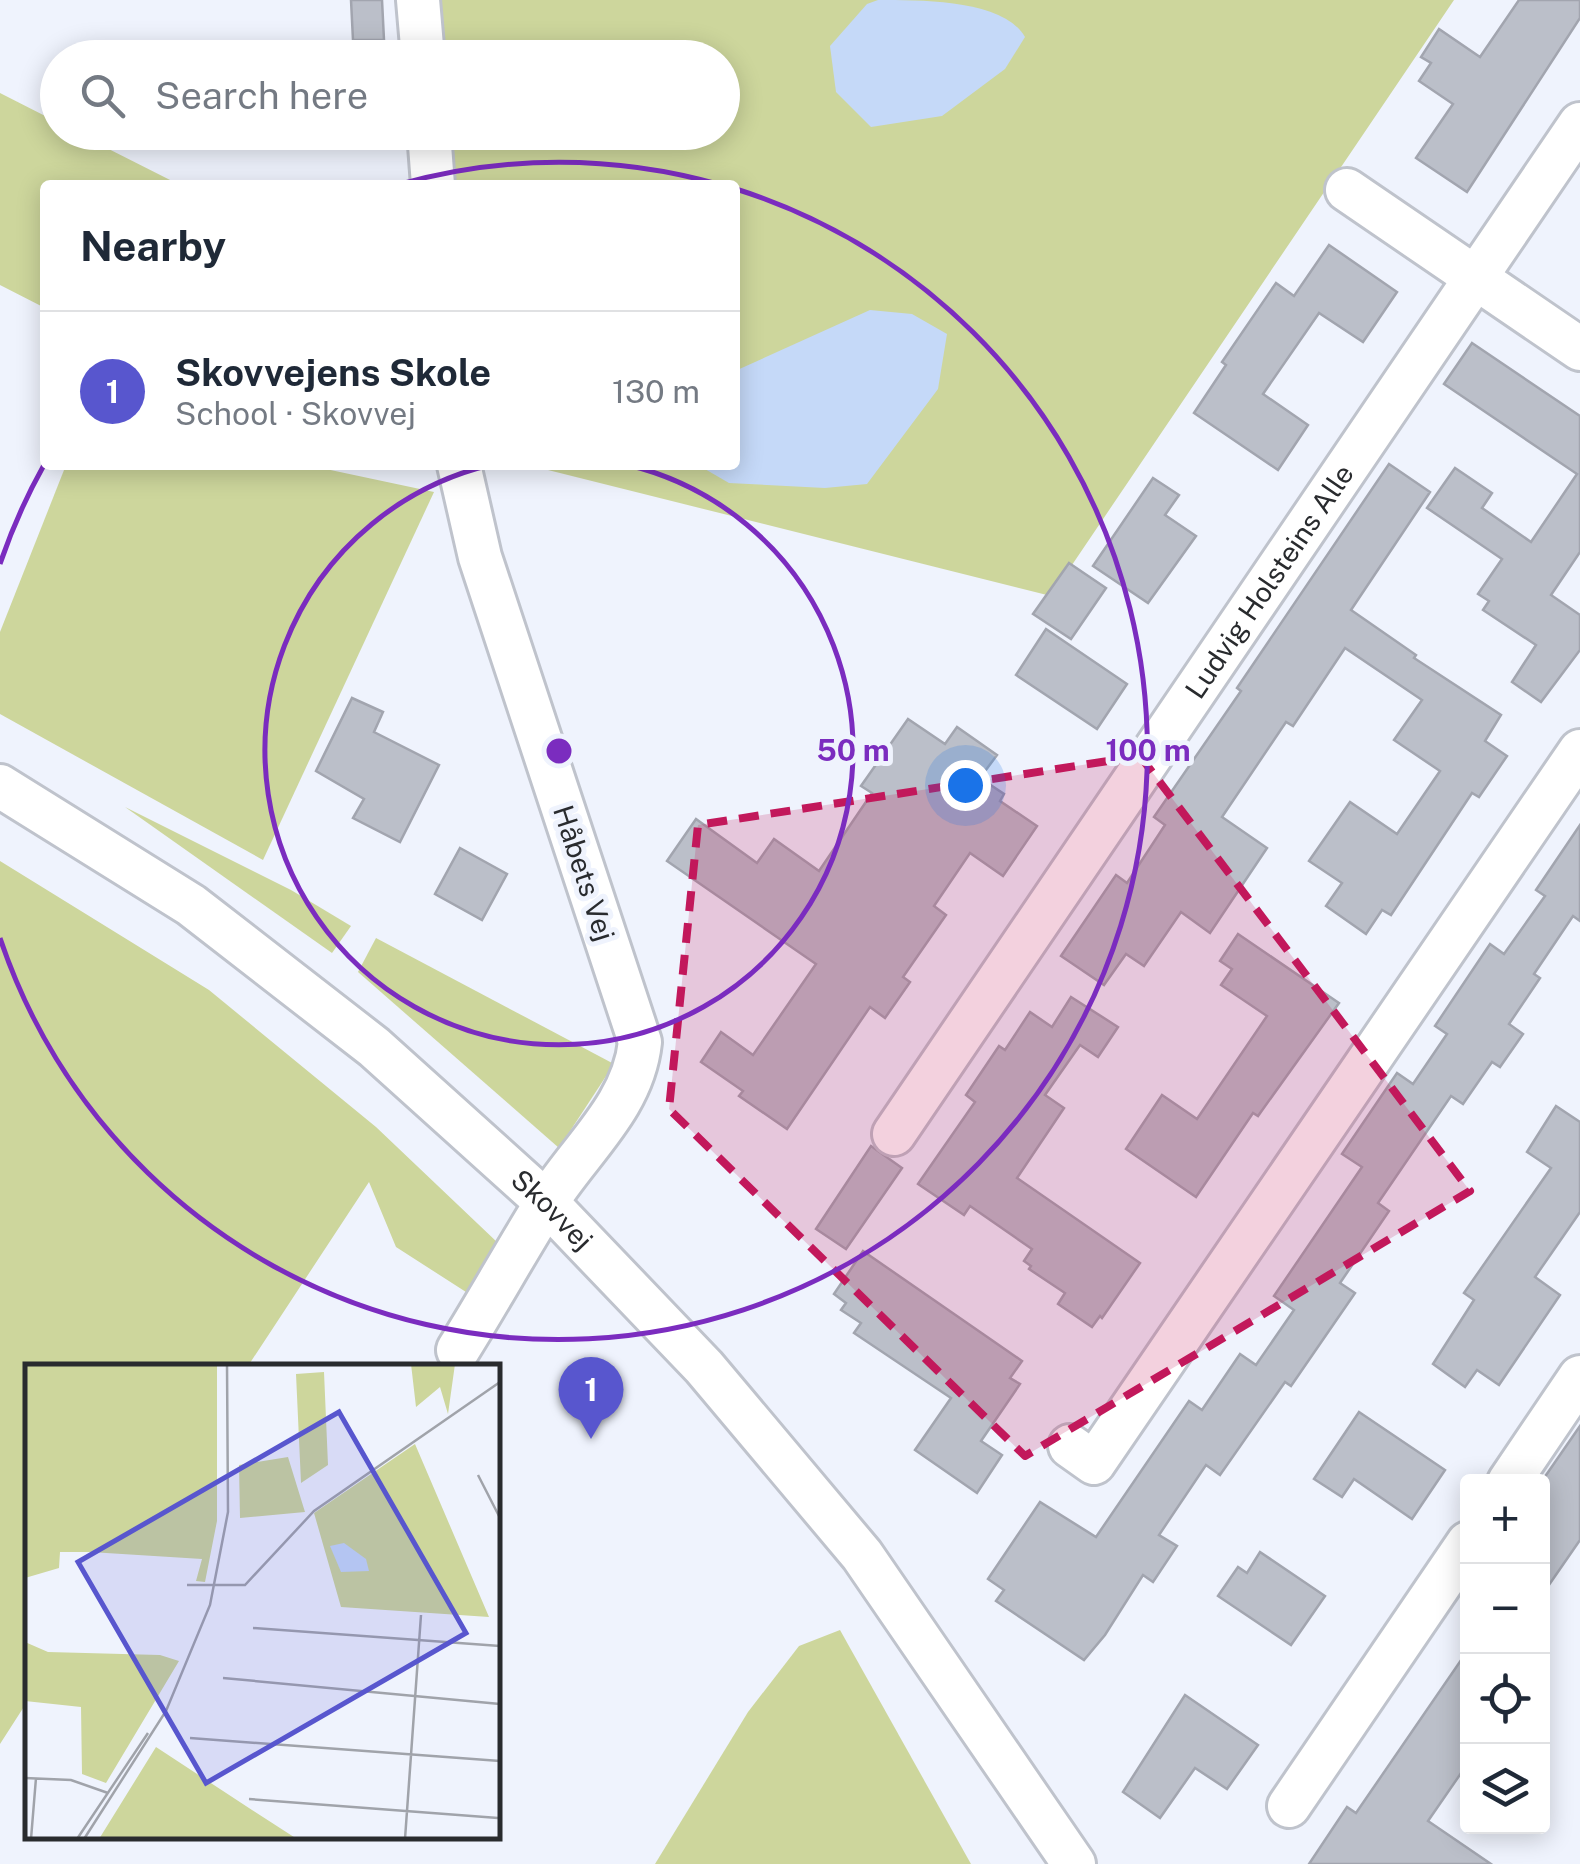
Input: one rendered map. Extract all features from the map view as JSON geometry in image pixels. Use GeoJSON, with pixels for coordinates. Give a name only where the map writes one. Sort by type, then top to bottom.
{"type":"FeatureCollection","features":[{"type":"Feature","properties":{"kind":"street"},"geometry":{"type":"LineString","coordinates":[[418,0],[421,40]]}},
{"type":"Feature","properties":{"kind":"street","name":"Ludvig Holsteins Alle"},"geometry":{"type":"LineString","coordinates":[[894,1134],[1580,124]]}},
{"type":"Feature","properties":{"kind":"street"},"geometry":{"type":"LineString","coordinates":[[430,150],[433,180]]}},
{"type":"Feature","properties":{"kind":"street"},"geometry":{"type":"LineString","coordinates":[[1347,190],[1580,349]]}},
{"type":"Feature","properties":{"kind":"street","name":"Håbets Vej"},"geometry":{"type":"LineString","coordinates":[[458,1350],[546,1202],[624,1094],[637,1070],[640,1042],[480,557],[461,470]]}},
{"type":"Feature","properties":{"kind":"street"},"geometry":{"type":"LineString","coordinates":[[1070,1446],[1094,1462],[1580,751]]}},
{"type":"Feature","properties":{"kind":"street","name":"Skovvej"},"geometry":{"type":"LineString","coordinates":[[0,786],[206,918],[374,1047],[546,1202],[704,1368],[862,1555],[1074,1864]]}},
{"type":"Feature","properties":{"kind":"street"},"geometry":{"type":"LineString","coordinates":[[1514,1474],[1580,1377]]}},
{"type":"Feature","properties":{"kind":"street"},"geometry":{"type":"LineString","coordinates":[[1288,1806],[1460,1555]]}},
{"type":"Feature","properties":{"kind":"street","name":"Skovvej"},"geometry":{"type":"LineString","coordinates":[[995,1746],[1053,1864]]}},
{"type":"Feature","properties":{"kind":"highlighted area"},"geometry":{"type":"Polygon","coordinates":[[[1140,756],[1470,1191],[1025,1456],[669,1109],[698,825],[1140,756]]]}},
{"type":"Feature","properties":{"kind":"green space"},"geometry":{"type":"Polygon","coordinates":[[[428,0],[1454,0],[1051,596],[548,470],[740,470],[740,180],[442,180],[439,150],[740,150],[740,40],[431,40],[428,0]]]}},
{"type":"Feature","properties":{"kind":"green space"},"geometry":{"type":"Polygon","coordinates":[[[0,93],[40,113],[40,150],[111,150],[170,180],[40,180],[40,305],[0,285],[0,93]]]}},
{"type":"Feature","properties":{"kind":"green space"},"geometry":{"type":"Polygon","coordinates":[[[64,470],[331,470],[434,492],[263,860],[0,714],[0,632],[64,470]]]}},
{"type":"Feature","properties":{"kind":"green space"},"geometry":{"type":"Polygon","coordinates":[[[125,807],[291,890],[351,926],[332,953],[125,807]]]}},
{"type":"Feature","properties":{"kind":"green space"},"geometry":{"type":"Polygon","coordinates":[[[0,861],[209,990],[376,1127],[498,1243],[466,1292],[396,1247],[369,1182],[249,1364],[25,1364],[25,1705],[0,1744],[0,861]]]}},
{"type":"Feature","properties":{"kind":"green space"},"geometry":{"type":"Polygon","coordinates":[[[376,938],[614,1064],[559,1148],[358,972],[376,938]]]}},
{"type":"Feature","properties":{"kind":"green space"},"geometry":{"type":"Polygon","coordinates":[[[840,1630],[971,1864],[655,1864],[748,1712],[799,1646],[840,1630]]]}},
{"type":"Feature","properties":{"kind":"water"},"geometry":{"type":"Polygon","coordinates":[[[878,0],[939,2],[981,9],[1015,25],[1025,37],[1005,69],[942,116],[871,127],[836,92],[830,46],[867,4],[878,0]]]}},
{"type":"Feature","properties":{"kind":"water"},"geometry":{"type":"Polygon","coordinates":[[[870,310],[912,314],[947,334],[938,389],[867,484],[825,488],[729,483],[707,470],[740,470],[740,369],[870,310]]]}},
{"type":"Feature","properties":{"kind":"building"},"geometry":{"type":"Polygon","coordinates":[[[351,0],[382,0],[384,40],[353,40],[351,0]]]}},
{"type":"Feature","properties":{"kind":"building"},"geometry":{"type":"Polygon","coordinates":[[[1519,0],[1580,0],[1580,18],[1467,192],[1416,158],[1453,104],[1419,81],[1431,63],[1421,57],[1439,29],[1480,57],[1519,0]]]}},
{"type":"Feature","properties":{"kind":"building"},"geometry":{"type":"Polygon","coordinates":[[[1329,245],[1397,292],[1363,342],[1319,313],[1263,394],[1308,425],[1278,470],[1194,413],[1226,365],[1222,362],[1276,283],[1294,296],[1329,245]]]}},
{"type":"Feature","properties":{"kind":"building"},"geometry":{"type":"Polygon","coordinates":[[[1472,343],[1580,416],[1580,552],[1551,595],[1580,615],[1580,650],[1541,702],[1512,682],[1536,645],[1483,610],[1489,601],[1478,594],[1502,559],[1427,508],[1455,468],[1492,493],[1482,508],[1531,542],[1577,474],[1444,384],[1472,343]]]}},
{"type":"Feature","properties":{"kind":"building"},"geometry":{"type":"Polygon","coordinates":[[[1389,464],[1430,492],[1351,610],[1416,655],[1414,658],[1501,715],[1485,741],[1507,756],[1479,797],[1472,793],[1391,915],[1382,910],[1366,934],[1326,906],[1342,883],[1309,861],[1350,802],[1397,834],[1440,771],[1394,740],[1422,700],[1345,648],[1293,726],[1286,722],[1222,817],[1267,848],[1210,933],[1181,912],[1144,966],[1126,954],[1104,985],[1061,956],[1116,875],[1127,883],[1165,825],[1154,817],[1389,464]]]}},
{"type":"Feature","properties":{"kind":"building"},"geometry":{"type":"Polygon","coordinates":[[[1153,478],[1179,495],[1165,515],[1196,536],[1148,603],[1093,566],[1153,478]]]}},
{"type":"Feature","properties":{"kind":"building"},"geometry":{"type":"Polygon","coordinates":[[[1069,563],[1106,588],[1071,639],[1033,614],[1069,563]]]}},
{"type":"Feature","properties":{"kind":"building"},"geometry":{"type":"Polygon","coordinates":[[[1046,629],[1127,684],[1097,729],[1016,675],[1046,629]]]}},
{"type":"Feature","properties":{"kind":"building"},"geometry":{"type":"Polygon","coordinates":[[[352,698],[383,712],[374,732],[439,765],[400,842],[353,818],[364,799],[316,771],[352,698]]]}},
{"type":"Feature","properties":{"kind":"building"},"geometry":{"type":"Polygon","coordinates":[[[908,719],[945,744],[957,727],[997,755],[980,778],[1004,794],[1000,801],[1037,826],[1003,876],[970,853],[934,906],[946,915],[903,977],[910,982],[885,1018],[870,1007],[787,1129],[739,1096],[743,1091],[701,1062],[721,1032],[753,1055],[816,964],[667,861],[696,819],[757,863],[774,839],[819,871],[872,793],[861,786],[908,719]]]}},
{"type":"Feature","properties":{"kind":"building"},"geometry":{"type":"Polygon","coordinates":[[[1580,825],[1580,921],[1573,916],[1534,974],[1540,978],[1509,1024],[1523,1034],[1500,1067],[1492,1062],[1463,1104],[1451,1096],[1378,1203],[1389,1211],[1340,1283],[1355,1293],[1291,1386],[1285,1382],[1220,1475],[1206,1465],[1159,1535],[1177,1546],[1153,1582],[1143,1575],[1084,1660],[996,1601],[1004,1590],[988,1579],[1040,1502],[1096,1537],[1189,1401],[1202,1410],[1240,1354],[1256,1365],[1294,1310],[1274,1296],[1362,1167],[1342,1154],[1397,1073],[1413,1084],[1447,1034],[1435,1026],[1490,944],[1504,954],[1545,896],[1536,890],[1580,825]]]}},
{"type":"Feature","properties":{"kind":"building"},"geometry":{"type":"Polygon","coordinates":[[[460,848],[507,874],[482,920],[435,894],[460,848]]]}},
{"type":"Feature","properties":{"kind":"building"},"geometry":{"type":"Polygon","coordinates":[[[1238,934],[1339,1003],[1258,1116],[1253,1113],[1196,1197],[1126,1149],[1162,1095],[1197,1119],[1267,1016],[1221,985],[1232,969],[1220,961],[1238,934]]]}},
{"type":"Feature","properties":{"kind":"building"},"geometry":{"type":"Polygon","coordinates":[[[1071,997],[1118,1027],[1098,1057],[1080,1045],[1045,1095],[1064,1108],[1017,1178],[1140,1263],[1092,1327],[1058,1304],[1065,1293],[1029,1269],[1031,1266],[1024,1261],[1032,1249],[970,1206],[964,1215],[918,1184],[975,1102],[966,1095],[999,1046],[1005,1050],[1030,1012],[1052,1027],[1071,997]]]}},
{"type":"Feature","properties":{"kind":"building"},"geometry":{"type":"Polygon","coordinates":[[[1556,1106],[1580,1122],[1580,1212],[1535,1277],[1560,1295],[1499,1385],[1477,1370],[1465,1387],[1433,1364],[1474,1300],[1464,1293],[1551,1168],[1527,1152],[1556,1106]]]}},
{"type":"Feature","properties":{"kind":"building"},"geometry":{"type":"Polygon","coordinates":[[[871,1146],[902,1168],[846,1249],[816,1229],[871,1146]]]}},
{"type":"Feature","properties":{"kind":"building"},"geometry":{"type":"Polygon","coordinates":[[[863,1251],[1022,1361],[1010,1378],[1020,1384],[981,1441],[1002,1455],[977,1493],[915,1450],[951,1398],[854,1333],[861,1323],[841,1310],[846,1303],[834,1294],[863,1251]]]}},
{"type":"Feature","properties":{"kind":"building"},"geometry":{"type":"Polygon","coordinates":[[[1359,1412],[1445,1470],[1412,1519],[1354,1479],[1342,1497],[1314,1479],[1359,1412]]]}},
{"type":"Feature","properties":{"kind":"building"},"geometry":{"type":"Polygon","coordinates":[[[1580,1426],[1580,1540],[1550,1583],[1550,1474],[1547,1474],[1580,1426]]]}},
{"type":"Feature","properties":{"kind":"building"},"geometry":{"type":"Polygon","coordinates":[[[1260,1552],[1325,1596],[1291,1645],[1218,1596],[1238,1567],[1247,1573],[1260,1552]]]}},
{"type":"Feature","properties":{"kind":"building"},"geometry":{"type":"Polygon","coordinates":[[[1460,1662],[1460,1775],[1428,1821],[1491,1864],[1309,1864],[1347,1807],[1356,1813],[1460,1662]]]}},
{"type":"Feature","properties":{"kind":"building"},"geometry":{"type":"Polygon","coordinates":[[[1185,1695],[1258,1745],[1227,1789],[1195,1768],[1160,1818],[1123,1792],[1185,1695]]]}},
{"type":"Feature","properties":{"kind":"place","name":"Skovvejens Skole"},"geometry":{"type":"Point","coordinates":[591,1439]}}]}
